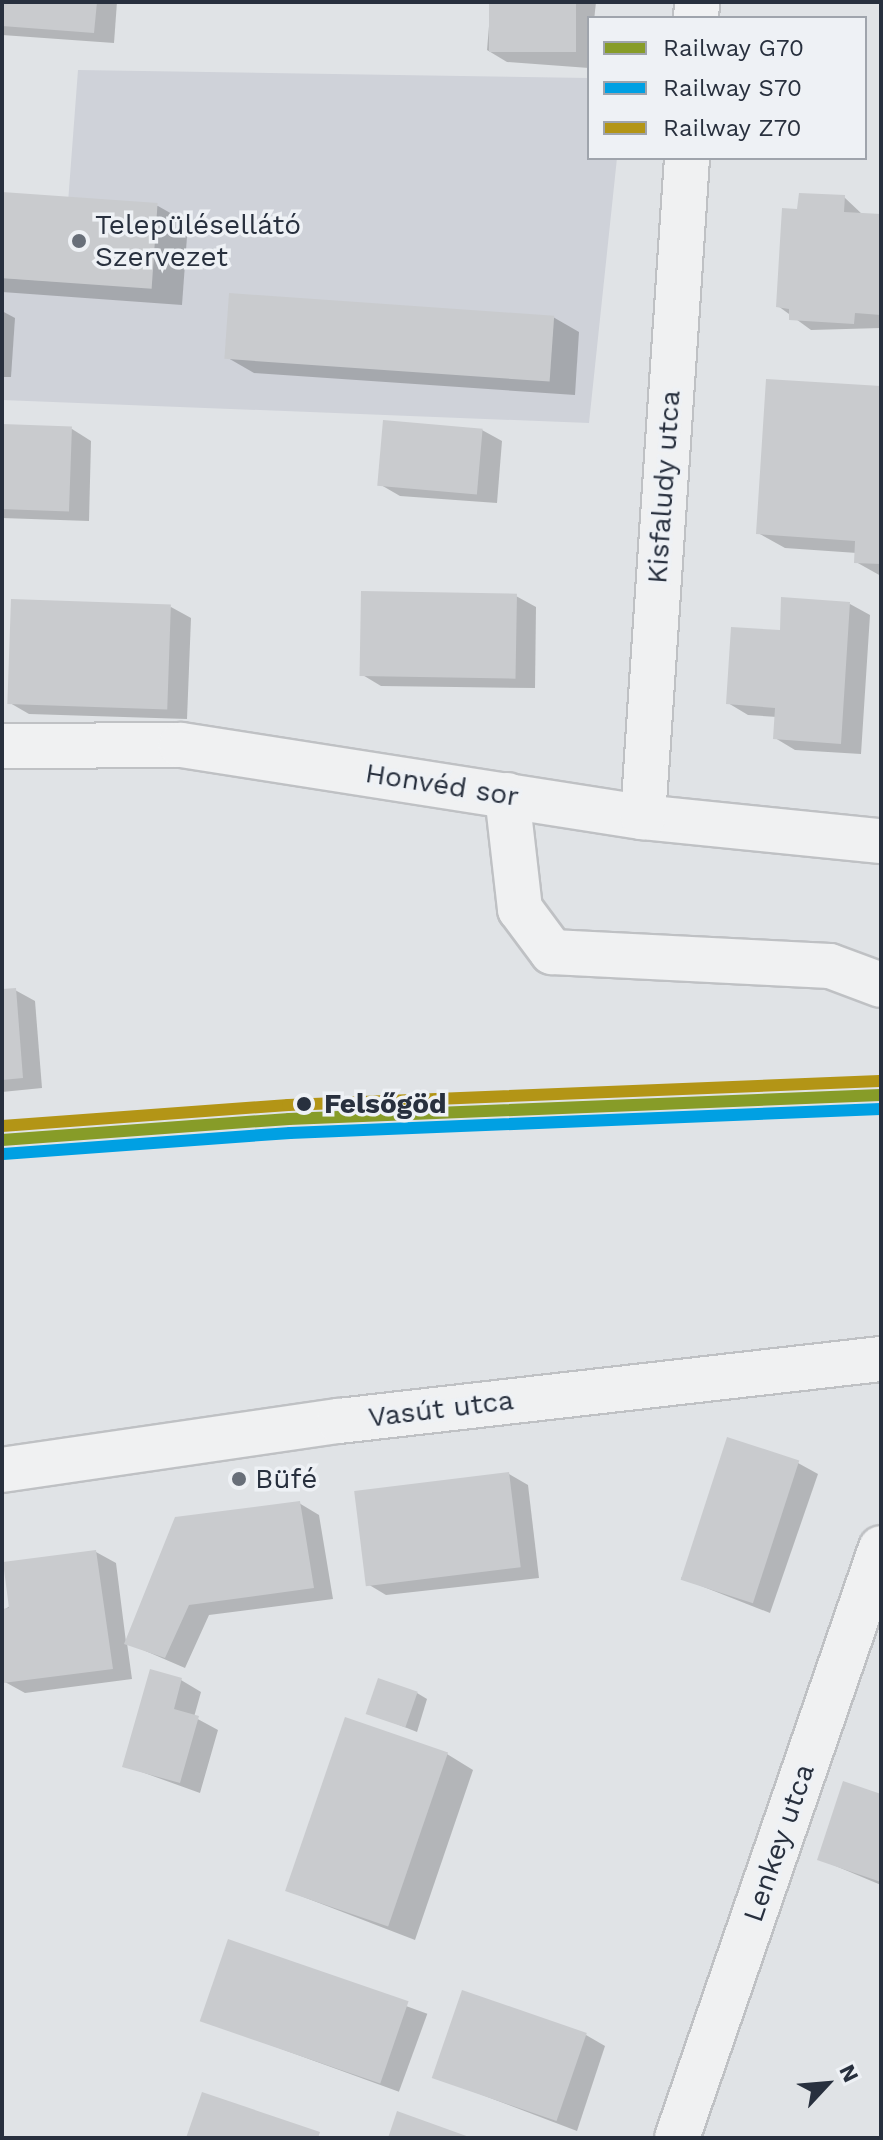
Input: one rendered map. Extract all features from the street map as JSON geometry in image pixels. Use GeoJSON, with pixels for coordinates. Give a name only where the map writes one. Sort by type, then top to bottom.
{"type":"FeatureCollection","features":[{"type":"Feature","properties":{"kind":"street","name":"Kisfaludy utca"},"geometry":{"type":"LineString","coordinates":[[643,817],[687,160]]}},
{"type":"Feature","properties":{"kind":"street","name":"Honvéd sor"},"geometry":{"type":"LineString","coordinates":[[2,746],[181,745],[643,817],[881,841]]}},
{"type":"Feature","properties":{"kind":"street"},"geometry":{"type":"LineString","coordinates":[[507,795],[520,909],[552,952],[830,966],[881,985]]}},
{"type":"Feature","properties":{"kind":"street","name":"Vasút utca"},"geometry":{"type":"LineString","coordinates":[[2,1470],[339,1421],[881,1359]]}},
{"type":"Feature","properties":{"kind":"street","name":"Lenkey utca"},"geometry":{"type":"LineString","coordinates":[[677,2138],[881,1548]]}},
{"type":"Feature","properties":{"kind":"shaded area"},"geometry":{"type":"Polygon","coordinates":[[[78,70],[587,78],[587,160],[617,160],[589,423],[2,400],[2,278],[62,282],[78,70]]]}},
{"type":"Feature","properties":{"kind":"building"},"geometry":{"type":"Polygon","coordinates":[[[2,2],[97,2],[94,33],[2,26],[2,2]]]}},
{"type":"Feature","properties":{"kind":"building"},"geometry":{"type":"Polygon","coordinates":[[[489,2],[576,2],[576,52],[489,52],[489,2]]]}},
{"type":"Feature","properties":{"kind":"building","name":"Településellátó Szervezet"},"geometry":{"type":"Polygon","coordinates":[[[2,192],[158,203],[152,289],[2,278],[2,192]]]}},
{"type":"Feature","properties":{"kind":"building"},"geometry":{"type":"Polygon","coordinates":[[[799,193],[845,195],[844,212],[881,214],[881,315],[855,313],[854,324],[789,320],[789,309],[776,307],[782,208],[797,209],[799,193]]]}},
{"type":"Feature","properties":{"kind":"building"},"geometry":{"type":"Polygon","coordinates":[[[229,293],[554,316],[550,382],[224,359],[229,293]]]}},
{"type":"Feature","properties":{"kind":"building"},"geometry":{"type":"Polygon","coordinates":[[[766,379],[881,386],[881,564],[854,563],[855,541],[756,534],[766,379]]]}},
{"type":"Feature","properties":{"kind":"building"},"geometry":{"type":"Polygon","coordinates":[[[383,420],[483,429],[477,494],[377,486],[383,420]]]}},
{"type":"Feature","properties":{"kind":"building"},"geometry":{"type":"Polygon","coordinates":[[[2,424],[72,426],[69,511],[2,509],[2,424]]]}},
{"type":"Feature","properties":{"kind":"building"},"geometry":{"type":"Polygon","coordinates":[[[361,591],[517,594],[515,679],[360,676],[361,591]]]}},
{"type":"Feature","properties":{"kind":"building"},"geometry":{"type":"Polygon","coordinates":[[[781,597],[850,602],[841,744],[773,739],[775,708],[726,704],[731,627],[780,630],[781,597]]]}},
{"type":"Feature","properties":{"kind":"building"},"geometry":{"type":"Polygon","coordinates":[[[11,599],[171,605],[167,710],[7,704],[11,599]]]}},
{"type":"Feature","properties":{"kind":"building"},"geometry":{"type":"Polygon","coordinates":[[[16,988],[23,1078],[2,1080],[2,989],[16,988]]]}},
{"type":"Feature","properties":{"kind":"building"},"geometry":{"type":"Polygon","coordinates":[[[727,1437],[799,1460],[753,1603],[681,1580],[727,1437]]]}},
{"type":"Feature","properties":{"kind":"building"},"geometry":{"type":"Polygon","coordinates":[[[509,1472],[521,1567],[366,1586],[354,1491],[509,1472]]]}},
{"type":"Feature","properties":{"kind":"building"},"geometry":{"type":"Polygon","coordinates":[[[300,1501],[314,1588],[189,1605],[165,1658],[124,1644],[175,1517],[300,1501]]]}},
{"type":"Feature","properties":{"kind":"building"},"geometry":{"type":"Polygon","coordinates":[[[96,1550],[113,1669],[3,1683],[2,1609],[9,1608],[3,1562],[96,1550]]]}},
{"type":"Feature","properties":{"kind":"building"},"geometry":{"type":"Polygon","coordinates":[[[150,1669],[182,1678],[174,1709],[199,1716],[180,1783],[122,1767],[150,1669]]]}},
{"type":"Feature","properties":{"kind":"building"},"geometry":{"type":"Polygon","coordinates":[[[378,1678],[418,1692],[405,1728],[366,1714],[378,1678]]]}},
{"type":"Feature","properties":{"kind":"building"},"geometry":{"type":"Polygon","coordinates":[[[345,1717],[448,1752],[388,1926],[285,1891],[345,1717]]]}},
{"type":"Feature","properties":{"kind":"building"},"geometry":{"type":"Polygon","coordinates":[[[843,1781],[881,1794],[881,1882],[817,1860],[843,1781]]]}},
{"type":"Feature","properties":{"kind":"building"},"geometry":{"type":"Polygon","coordinates":[[[228,1939],[409,2001],[380,2083],[200,2021],[228,1939]]]}},
{"type":"Feature","properties":{"kind":"building"},"geometry":{"type":"Polygon","coordinates":[[[462,1990],[587,2033],[557,2121],[432,2078],[462,1990]]]}},
{"type":"Feature","properties":{"kind":"building"},"geometry":{"type":"Polygon","coordinates":[[[202,2092],[320,2132],[318,2138],[186,2138],[202,2092]]]}},
{"type":"Feature","properties":{"kind":"building"},"geometry":{"type":"Polygon","coordinates":[[[397,2111],[472,2138],[388,2138],[397,2111]]]}},
{"type":"Feature","properties":{"kind":"rail line","name":"Z70"},"geometry":{"type":"LineString","coordinates":[[2,1126],[288,1105],[880,1081]]}},
{"type":"Feature","properties":{"kind":"rail line","name":"G70"},"geometry":{"type":"LineString","coordinates":[[2,1140],[289,1119],[881,1095]]}},
{"type":"Feature","properties":{"kind":"rail line","name":"S70"},"geometry":{"type":"LineString","coordinates":[[3,1154],[290,1133],[881,1109]]}},
{"type":"Feature","properties":{"kind":"place","name":"Településellátó Szervezet"},"geometry":{"type":"Point","coordinates":[79,241]}},
{"type":"Feature","properties":{"kind":"place","name":"Felsőgöd"},"geometry":{"type":"Point","coordinates":[304,1104]}},
{"type":"Feature","properties":{"kind":"place","name":"Büfé"},"geometry":{"type":"Point","coordinates":[239,1479]}}]}
